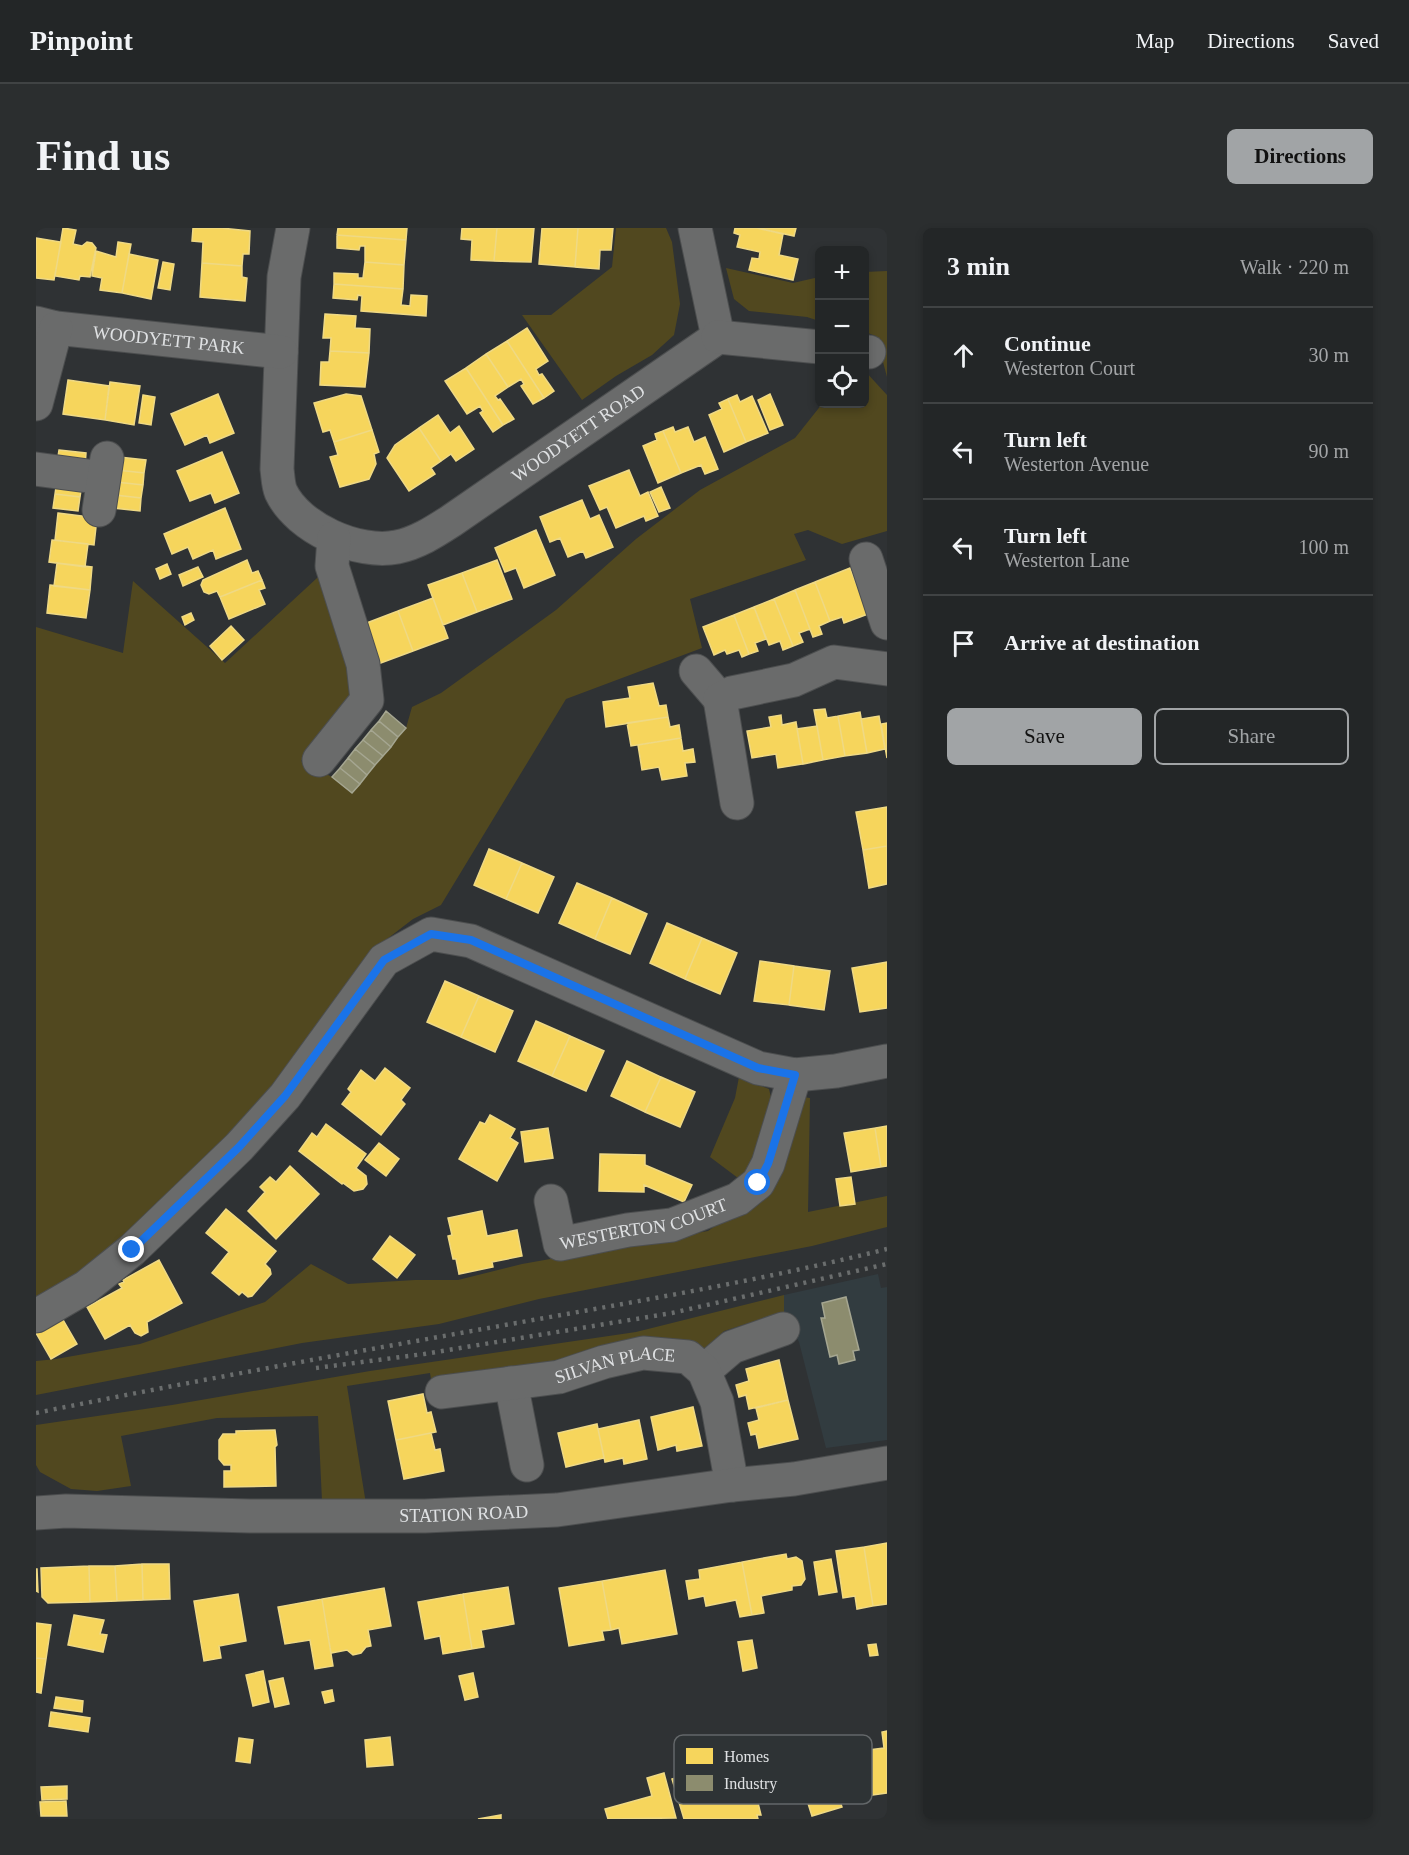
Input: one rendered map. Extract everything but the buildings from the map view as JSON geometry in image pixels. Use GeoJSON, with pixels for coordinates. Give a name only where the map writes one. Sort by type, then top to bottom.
{"type":"FeatureCollection","features":[{"type":"Feature","properties":{"kind":"street","name":"WOODYETT ROAD"},"geometry":{"type":"LineString","coordinates":[[293,228],[284,277],[277,469],[280,490],[294,511],[316,528],[334,538],[371,548],[396,548],[423,538],[718,337]]}},
{"type":"Feature","properties":{"kind":"street"},"geometry":{"type":"LineString","coordinates":[[695,228],[718,337],[815,347]]}},
{"type":"Feature","properties":{"kind":"street","name":"WOODYETT PARK"},"geometry":{"type":"LineString","coordinates":[[36,404],[46,326],[281,352]]}},
{"type":"Feature","properties":{"kind":"street"},"geometry":{"type":"LineString","coordinates":[[36,469],[105,468],[99,510]]}},
{"type":"Feature","properties":{"kind":"street"},"geometry":{"type":"LineString","coordinates":[[319,760],[367,700],[363,664],[332,566],[334,538]]}},
{"type":"Feature","properties":{"kind":"street"},"geometry":{"type":"LineString","coordinates":[[866,559],[887,623]]}},
{"type":"Feature","properties":{"kind":"street"},"geometry":{"type":"LineString","coordinates":[[720,699],[732,693],[794,680],[834,662],[887,669]]}},
{"type":"Feature","properties":{"kind":"street"},"geometry":{"type":"LineString","coordinates":[[696,671],[720,699],[736,802]]}},
{"type":"Feature","properties":{"kind":"street"},"geometry":{"type":"LineString","coordinates":[[36,1316],[86,1287],[141,1242],[239,1147],[285,1096],[384,960],[431,934],[471,940],[758,1068],[795,1075],[836,1071],[887,1061]]}},
{"type":"Feature","properties":{"kind":"street","name":"WESTERTON COURT"},"geometry":{"type":"LineString","coordinates":[[551,1201],[560,1244],[628,1230],[672,1226],[738,1199],[758,1183],[768,1164],[795,1075]]}},
{"type":"Feature","properties":{"kind":"street"},"geometry":{"type":"LineString","coordinates":[[704,1371],[732,1347],[783,1329]]}},
{"type":"Feature","properties":{"kind":"street","name":"SILVAN PLACE"},"geometry":{"type":"LineString","coordinates":[[442,1392],[559,1377],[604,1362],[643,1353],[688,1357],[704,1371],[717,1402],[732,1485]]}},
{"type":"Feature","properties":{"kind":"street"},"geometry":{"type":"LineString","coordinates":[[511,1383],[527,1466]]}},
{"type":"Feature","properties":{"kind":"street","name":"STATION ROAD"},"geometry":{"type":"LineString","coordinates":[[36,1513],[66,1511],[250,1516],[425,1516],[557,1510],[732,1485],[794,1479],[887,1463]]}},
{"type":"Feature","properties":{"kind":"shaded area"},"geometry":{"type":"Polygon","coordinates":[[[616,228],[666,228],[672,242],[680,304],[674,335],[652,355],[616,376],[582,400],[522,315],[551,315],[612,267],[616,228]]]}},
{"type":"Feature","properties":{"kind":"shaded area"},"geometry":{"type":"Polygon","coordinates":[[[726,268],[793,283],[815,278],[815,320],[749,311],[734,299],[726,268]]]}},
{"type":"Feature","properties":{"kind":"shaded area"},"geometry":{"type":"Polygon","coordinates":[[[887,271],[887,377],[876,336],[869,333],[869,272],[887,271]]]}},
{"type":"Feature","properties":{"kind":"shaded area"},"geometry":{"type":"Polygon","coordinates":[[[869,375],[887,395],[887,531],[842,544],[808,530],[794,534],[806,560],[690,599],[702,648],[566,699],[441,905],[413,919],[387,939],[295,1065],[254,1116],[102,1262],[36,1299],[36,627],[123,653],[133,581],[225,663],[317,578],[324,576],[354,694],[301,761],[332,777],[352,793],[406,728],[412,707],[441,693],[556,610],[636,539],[700,490],[795,438],[819,408],[869,408],[869,375]]]}},
{"type":"Feature","properties":{"kind":"shaded area"},"geometry":{"type":"Polygon","coordinates":[[[739,1077],[769,1089],[774,1110],[742,1181],[710,1157],[735,1098],[739,1077]]]}},
{"type":"Feature","properties":{"kind":"shaded area"},"geometry":{"type":"Polygon","coordinates":[[[796,1096],[810,1098],[808,1212],[887,1196],[887,1227],[812,1246],[539,1299],[439,1324],[302,1343],[36,1395],[36,1361],[140,1344],[265,1302],[311,1264],[348,1284],[458,1280],[522,1264],[708,1231],[748,1202],[796,1096]]]}},
{"type":"Feature","properties":{"kind":"shaded area"},"geometry":{"type":"Polygon","coordinates":[[[878,1274],[881,1288],[887,1287],[887,1440],[826,1448],[799,1342],[784,1312],[784,1295],[878,1274]]]}},
{"type":"Feature","properties":{"kind":"shaded area"},"geometry":{"type":"Polygon","coordinates":[[[784,1295],[784,1312],[724,1331],[703,1350],[540,1365],[431,1379],[430,1373],[347,1386],[366,1504],[322,1501],[318,1416],[217,1418],[121,1436],[131,1486],[97,1491],[71,1489],[40,1472],[36,1465],[36,1425],[172,1405],[370,1371],[636,1332],[784,1295]]]}},
{"type":"Feature","properties":{"kind":"railway"},"geometry":{"type":"LineString","coordinates":[[36,1413],[279,1366],[706,1289],[887,1249]]}},
{"type":"Feature","properties":{"kind":"railway"},"geometry":{"type":"LineString","coordinates":[[316,1368],[424,1354],[672,1313],[887,1264]]}},
{"type":"Feature","properties":{"kind":"route"},"geometry":{"type":"LineString","coordinates":[[132,1250],[239,1147],[285,1096],[384,960],[431,934],[471,940],[758,1068],[795,1075],[768,1164],[758,1183]]}}]}
